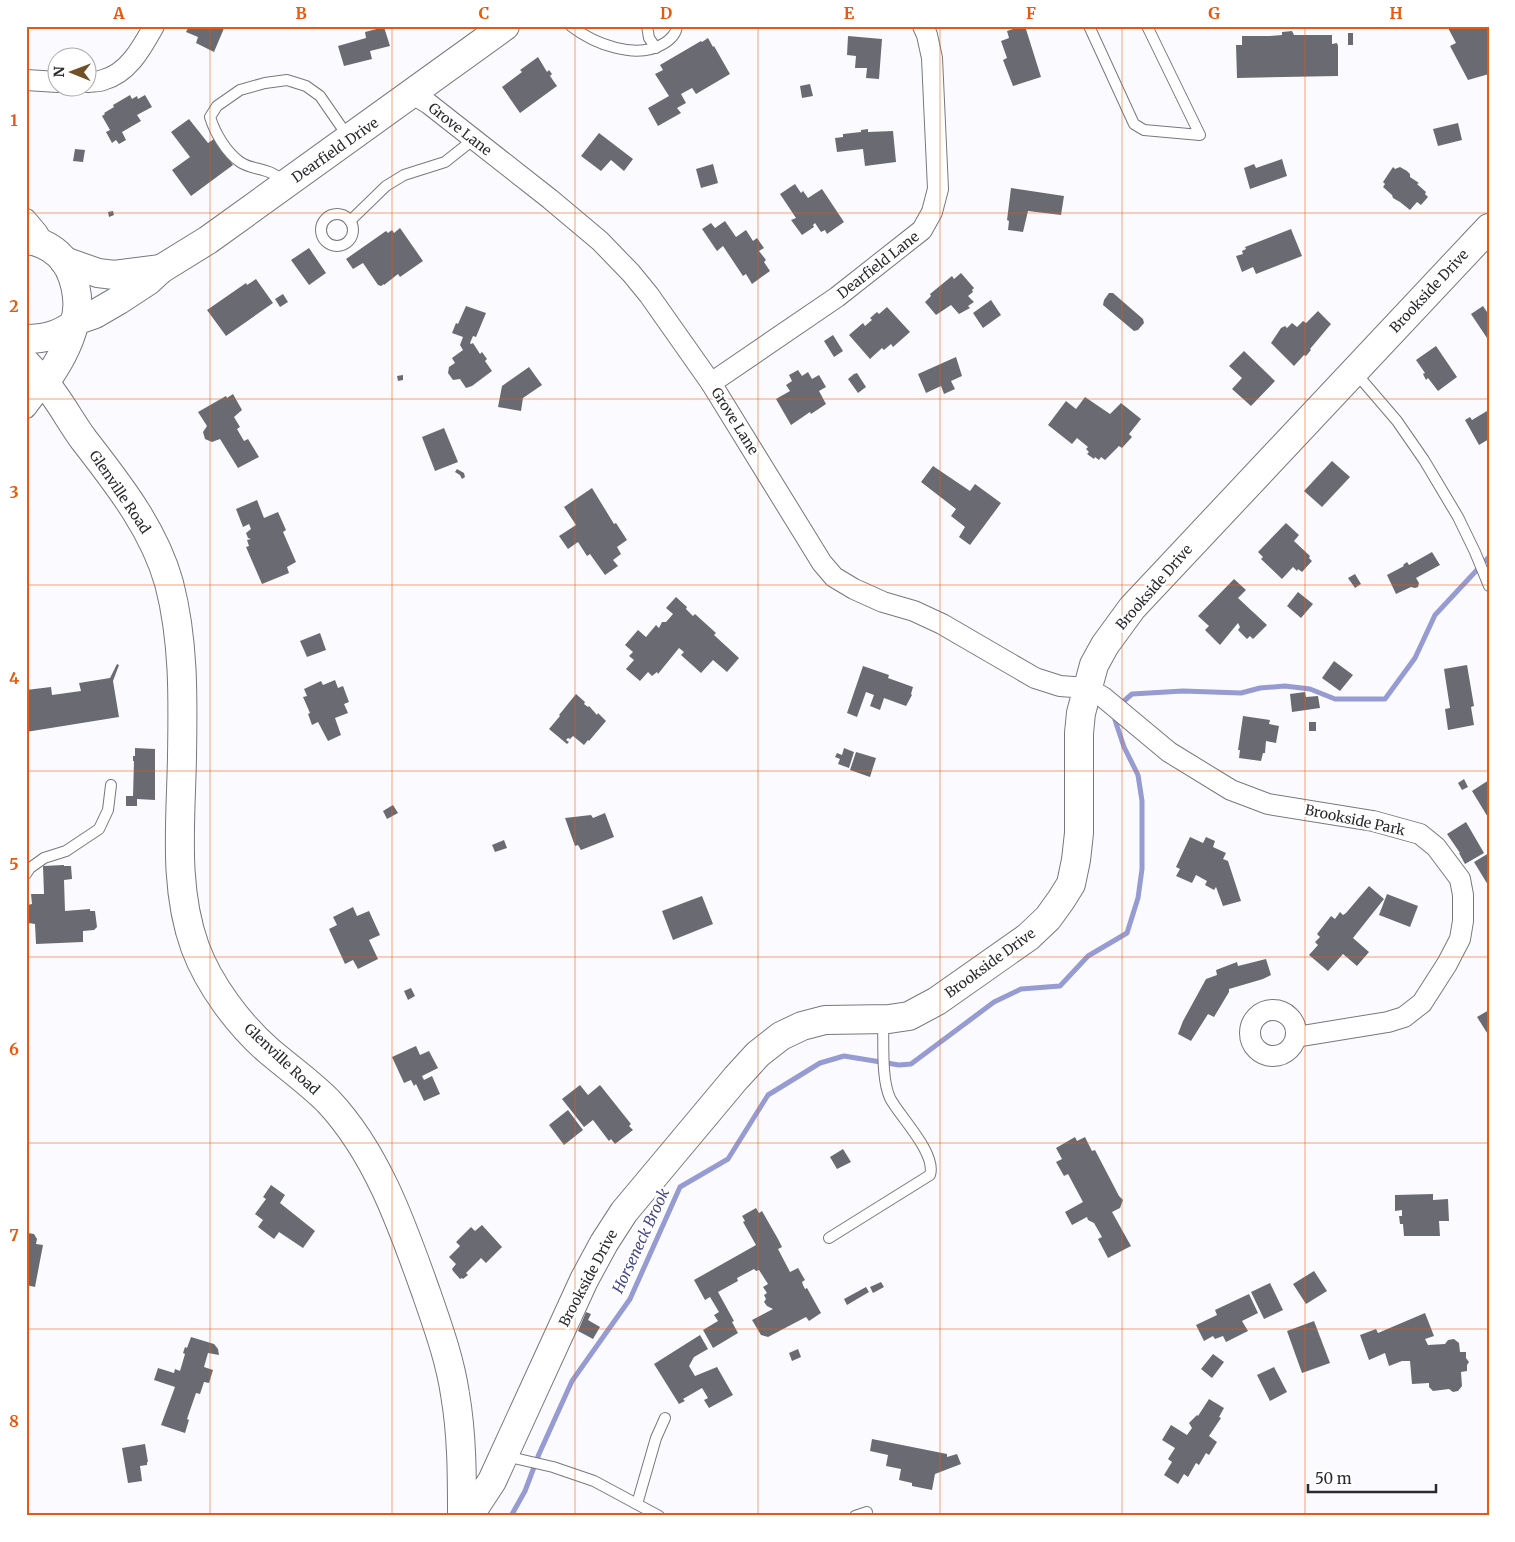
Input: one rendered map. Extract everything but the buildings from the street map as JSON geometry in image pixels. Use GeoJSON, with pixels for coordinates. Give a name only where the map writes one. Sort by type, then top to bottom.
{"type":"FeatureCollection","features":[{"type":"Feature","properties":{"kind":"main road","name":"Dearfield Drive"},"geometry":{"type":"LineString","coordinates":[[26,338],[47,337],[64,331],[74,322],[95,314],[119,300],[148,281],[160,269],[208,240],[506,26]]}},
{"type":"Feature","properties":{"kind":"main road","name":"Brookside Drive"},"geometry":{"type":"LineString","coordinates":[[468,1516],[492,1481],[514,1458],[584,1280],[604,1243],[624,1212],[758,1054],[781,1036],[802,1026],[824,1020],[883,1019],[909,1016],[937,1001],[998,959],[1028,937],[1048,918],[1072,884],[1079,833],[1079,733],[1081,713],[1095,693],[1094,665],[1105,644],[1132,608],[1489,228]]}},
{"type":"Feature","properties":{"kind":"main road","name":"Dearfield Drive"},"geometry":{"type":"LineString","coordinates":[[45,249],[98,273],[114,275],[160,269]]}},
{"type":"Feature","properties":{"kind":"main road"},"geometry":{"type":"LineString","coordinates":[[45,249],[75,288],[77,304],[69,338],[58,364],[45,383]]}},
{"type":"Feature","properties":{"kind":"main road","name":"Glenville Road"},"geometry":{"type":"LineString","coordinates":[[26,363],[45,383],[72,423],[121,488],[146,528],[168,580],[176,615],[183,674],[181,876],[185,913],[196,950],[210,980],[230,1010],[268,1050],[299,1074],[329,1102],[347,1124],[380,1177],[420,1276],[441,1337],[455,1391],[461,1439],[462,1516]]}},
{"type":"Feature","properties":{"kind":"street"},"geometry":{"type":"LineString","coordinates":[[98,81],[104,80],[125,69],[139,52],[154,26]]}},
{"type":"Feature","properties":{"kind":"street","name":"Dearfield Lane"},"geometry":{"type":"LineString","coordinates":[[711,383],[837,297],[922,230],[932,212],[938,189],[932,58],[923,26]]}},
{"type":"Feature","properties":{"kind":"street"},"geometry":{"type":"LineString","coordinates":[[26,80],[48,81]]}},
{"type":"Feature","properties":{"kind":"street","name":"Grove Lane"},"geometry":{"type":"LineString","coordinates":[[413,94],[474,139],[600,241],[649,295],[711,383],[822,563],[834,577],[883,602],[914,611],[942,624],[1035,678],[1060,686],[1095,693]]}},
{"type":"Feature","properties":{"kind":"street"},"geometry":{"type":"LineString","coordinates":[[26,219],[37,232],[45,249]]}},
{"type":"Feature","properties":{"kind":"street"},"geometry":{"type":"LineString","coordinates":[[26,408],[45,383]]}},
{"type":"Feature","properties":{"kind":"street","name":"Brookside Park"},"geometry":{"type":"LineString","coordinates":[[1095,693],[1169,752],[1231,790],[1268,804],[1373,821],[1420,834],[1436,847],[1460,879],[1463,895],[1463,921],[1460,939],[1447,964],[1422,1003],[1404,1017],[1388,1022],[1296,1037]]}},
{"type":"Feature","properties":{"kind":"lane"},"geometry":{"type":"LineString","coordinates":[[571,26],[592,39],[624,50],[642,52],[656,48],[671,39],[677,30],[677,26]]}},
{"type":"Feature","properties":{"kind":"lane"},"geometry":{"type":"LineString","coordinates":[[647,26],[650,38],[656,48]]}},
{"type":"Feature","properties":{"kind":"lane"},"geometry":{"type":"LineString","coordinates":[[1089,26],[1134,124],[1144,130],[1200,135],[1147,26]]}},
{"type":"Feature","properties":{"kind":"lane"},"geometry":{"type":"LineString","coordinates":[[285,185],[279,176],[240,162],[228,150],[214,131],[210,117],[217,106],[240,90],[265,83],[287,80],[306,86],[320,96],[350,139]]}},
{"type":"Feature","properties":{"kind":"lane"},"geometry":{"type":"LineString","coordinates":[[350,221],[386,186],[404,175],[445,162],[474,139]]}},
{"type":"Feature","properties":{"kind":"lane"},"geometry":{"type":"LineString","coordinates":[[1354,371],[1397,421],[1424,460],[1458,517],[1488,582]]}},
{"type":"Feature","properties":{"kind":"lane"},"geometry":{"type":"LineString","coordinates":[[26,874],[30,868],[44,858],[66,851],[99,829],[108,810],[111,785]]}},
{"type":"Feature","properties":{"kind":"lane"},"geometry":{"type":"LineString","coordinates":[[829,1238],[930,1175],[931,1172],[931,1166],[912,1126],[894,1105],[889,1096],[886,1085],[883,1019]]}},
{"type":"Feature","properties":{"kind":"lane"},"geometry":{"type":"LineString","coordinates":[[637,1504],[656,1438],[665,1418]]}},
{"type":"Feature","properties":{"kind":"lane"},"geometry":{"type":"LineString","coordinates":[[514,1458],[547,1465],[594,1481],[659,1516]]}},
{"type":"Feature","properties":{"kind":"lane"},"geometry":{"type":"LineString","coordinates":[[855,1516],[867,1512]]}},
{"type":"Feature","properties":{"kind":"waterway","name":"Horseneck Brook"},"geometry":{"type":"LineString","coordinates":[[1122,706],[1124,701],[1132,694],[1183,691],[1241,693],[1260,688],[1285,686],[1310,689],[1335,699],[1385,699],[1415,658],[1435,615],[1489,557]]}},
{"type":"Feature","properties":{"kind":"waterway","name":"Horseneck Brook"},"geometry":{"type":"LineString","coordinates":[[511,1516],[525,1491],[539,1454],[572,1381],[630,1299],[680,1187],[728,1159],[768,1095],[820,1063],[844,1056],[899,1065],[911,1064],[994,1002],[1021,989],[1060,986],[1088,956],[1127,933],[1138,898],[1142,869],[1142,801],[1138,775],[1124,747],[1115,720],[1118,714]]}}]}
